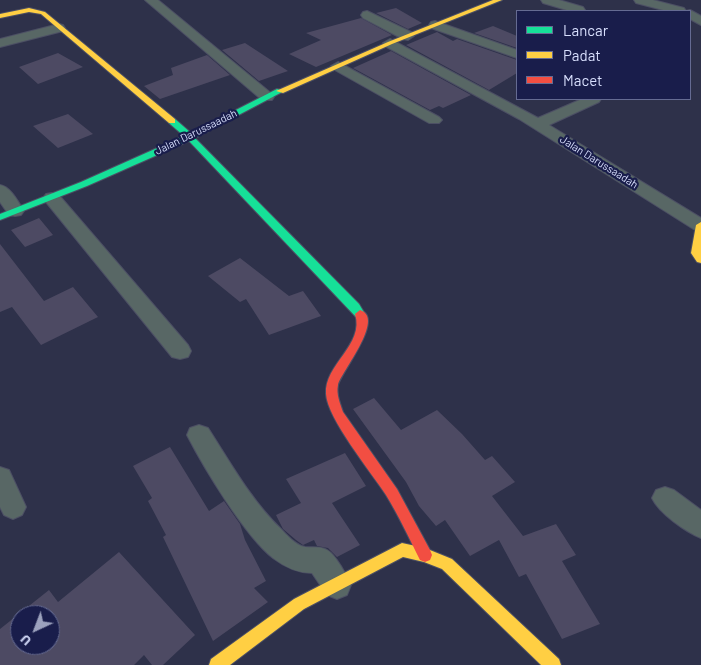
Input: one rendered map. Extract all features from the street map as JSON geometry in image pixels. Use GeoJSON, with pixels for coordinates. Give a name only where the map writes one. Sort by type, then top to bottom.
{"type":"FeatureCollection","features":[{"type":"Feature","properties":{"kind":"street"},"geometry":{"type":"LineString","coordinates":[[153,1],[170,0]]}},
{"type":"Feature","properties":{"kind":"street"},"geometry":{"type":"LineString","coordinates":[[547,0],[579,10]]}},
{"type":"Feature","properties":{"kind":"street"},"geometry":{"type":"LineString","coordinates":[[640,0],[676,10]]}},
{"type":"Feature","properties":{"kind":"street"},"geometry":{"type":"LineString","coordinates":[[153,1],[267,98]]}},
{"type":"Feature","properties":{"kind":"street","name":"Jalan Darussaadah"},"geometry":{"type":"LineString","coordinates":[[8,214],[52,198],[190,137],[267,98],[338,66],[491,1]]}},
{"type":"Feature","properties":{"kind":"street"},"geometry":{"type":"LineString","coordinates":[[0,16],[39,10],[190,137],[355,307],[363,319],[362,332],[333,381],[332,400],[338,414],[392,492],[425,555]]}},
{"type":"Feature","properties":{"kind":"street"},"geometry":{"type":"LineString","coordinates":[[368,15],[408,36]]}},
{"type":"Feature","properties":{"kind":"street"},"geometry":{"type":"LineString","coordinates":[[436,25],[516,54]]}},
{"type":"Feature","properties":{"kind":"street"},"geometry":{"type":"LineString","coordinates":[[0,43],[59,28]]}},
{"type":"Feature","properties":{"kind":"street","name":"Jalan Darussaadah"},"geometry":{"type":"LineString","coordinates":[[390,43],[538,124],[701,226]]}},
{"type":"Feature","properties":{"kind":"street"},"geometry":{"type":"LineString","coordinates":[[338,66],[434,120]]}},
{"type":"Feature","properties":{"kind":"street"},"geometry":{"type":"LineString","coordinates":[[538,124],[592,100]]}},
{"type":"Feature","properties":{"kind":"street"},"geometry":{"type":"LineString","coordinates":[[0,190],[8,214]]}},
{"type":"Feature","properties":{"kind":"street"},"geometry":{"type":"LineString","coordinates":[[52,198],[180,350]]}},
{"type":"Feature","properties":{"kind":"street"},"geometry":{"type":"LineString","coordinates":[[701,226],[696,253],[701,260]]}},
{"type":"Feature","properties":{"kind":"street"},"geometry":{"type":"LineString","coordinates":[[199,435],[259,524],[282,549],[294,557],[320,560],[337,585]]}},
{"type":"Feature","properties":{"kind":"street"},"geometry":{"type":"LineString","coordinates":[[0,478],[13,507]]}},
{"type":"Feature","properties":{"kind":"street"},"geometry":{"type":"LineString","coordinates":[[665,498],[701,526]]}},
{"type":"Feature","properties":{"kind":"street"},"geometry":{"type":"LineString","coordinates":[[217,665],[299,604],[402,550],[425,555],[447,564],[553,665]]}},
{"type":"Feature","properties":{"kind":"building"},"geometry":{"type":"Polygon","coordinates":[[[396,8],[422,23],[408,29],[376,13],[396,8]]]}},
{"type":"Feature","properties":{"kind":"building"},"geometry":{"type":"Polygon","coordinates":[[[361,18],[392,35],[316,67],[289,54],[321,40],[306,33],[361,18]]]}},
{"type":"Feature","properties":{"kind":"building"},"geometry":{"type":"Polygon","coordinates":[[[493,26],[516,36],[516,48],[474,33],[493,26]]]}},
{"type":"Feature","properties":{"kind":"building"},"geometry":{"type":"Polygon","coordinates":[[[437,32],[453,41],[457,39],[516,60],[516,74],[489,90],[406,45],[437,32]]]}},
{"type":"Feature","properties":{"kind":"building"},"geometry":{"type":"Polygon","coordinates":[[[245,43],[288,71],[259,81],[222,50],[245,43]]]}},
{"type":"Feature","properties":{"kind":"building"},"geometry":{"type":"Polygon","coordinates":[[[391,51],[471,95],[443,108],[439,106],[430,110],[353,68],[391,51]]]}},
{"type":"Feature","properties":{"kind":"building"},"geometry":{"type":"Polygon","coordinates":[[[58,53],[83,67],[38,84],[19,67],[58,53]]]}},
{"type":"Feature","properties":{"kind":"building"},"geometry":{"type":"Polygon","coordinates":[[[207,55],[230,75],[160,99],[144,86],[173,75],[171,68],[207,55]]]}},
{"type":"Feature","properties":{"kind":"building"},"geometry":{"type":"Polygon","coordinates":[[[68,114],[93,134],[58,148],[33,126],[68,114]]]}},
{"type":"Feature","properties":{"kind":"building"},"geometry":{"type":"Polygon","coordinates":[[[39,218],[53,235],[25,247],[11,230],[39,218]]]}},
{"type":"Feature","properties":{"kind":"building"},"geometry":{"type":"Polygon","coordinates":[[[0,244],[44,301],[73,287],[98,317],[41,345],[12,307],[0,312],[0,244]]]}},
{"type":"Feature","properties":{"kind":"building"},"geometry":{"type":"Polygon","coordinates":[[[240,258],[289,296],[303,291],[321,316],[269,335],[246,299],[240,302],[208,276],[240,258]]]}},
{"type":"Feature","properties":{"kind":"building"},"geometry":{"type":"Polygon","coordinates":[[[374,398],[401,430],[437,410],[485,460],[492,456],[515,482],[492,496],[523,536],[556,524],[576,555],[562,561],[600,624],[562,639],[526,574],[519,577],[499,540],[470,556],[445,520],[436,526],[419,506],[406,482],[353,409],[374,398]]]}},
{"type":"Feature","properties":{"kind":"building"},"geometry":{"type":"Polygon","coordinates":[[[170,447],[209,511],[224,501],[240,524],[245,540],[266,581],[254,588],[268,602],[213,641],[163,537],[166,535],[148,501],[152,498],[133,466],[170,447]]]}},
{"type":"Feature","properties":{"kind":"building"},"geometry":{"type":"Polygon","coordinates":[[[345,453],[366,486],[332,503],[360,545],[337,557],[328,548],[317,546],[314,540],[303,545],[283,529],[276,515],[301,503],[286,479],[345,453]]]}},
{"type":"Feature","properties":{"kind":"building"},"geometry":{"type":"Polygon","coordinates":[[[119,552],[195,635],[163,665],[152,665],[144,655],[134,665],[0,665],[0,629],[10,621],[10,655],[60,655],[60,605],[30,605],[49,590],[58,602],[119,552]]]}},
{"type":"Feature","properties":{"kind":"traffic: fast"},"geometry":{"type":"LineString","coordinates":[[0,217],[84,184],[190,137],[280,91]]}},
{"type":"Feature","properties":{"kind":"traffic: fast"},"geometry":{"type":"LineString","coordinates":[[172,121],[190,137],[360,314]]}},
{"type":"Feature","properties":{"kind":"traffic: slow"},"geometry":{"type":"LineString","coordinates":[[280,91],[390,43],[499,0]]}},
{"type":"Feature","properties":{"kind":"traffic: slow"},"geometry":{"type":"LineString","coordinates":[[0,16],[29,10],[43,13],[172,121]]}},
{"type":"Feature","properties":{"kind":"traffic: slow"},"geometry":{"type":"LineString","coordinates":[[701,225],[696,253],[701,260]]}},
{"type":"Feature","properties":{"kind":"traffic: slow"},"geometry":{"type":"LineString","coordinates":[[217,665],[299,604],[402,550],[425,555],[447,564],[553,665]]}},
{"type":"Feature","properties":{"kind":"traffic: jam"},"geometry":{"type":"LineString","coordinates":[[360,314],[363,321],[362,330],[334,380],[332,389],[333,402],[338,414],[392,493],[425,555]]}}]}
